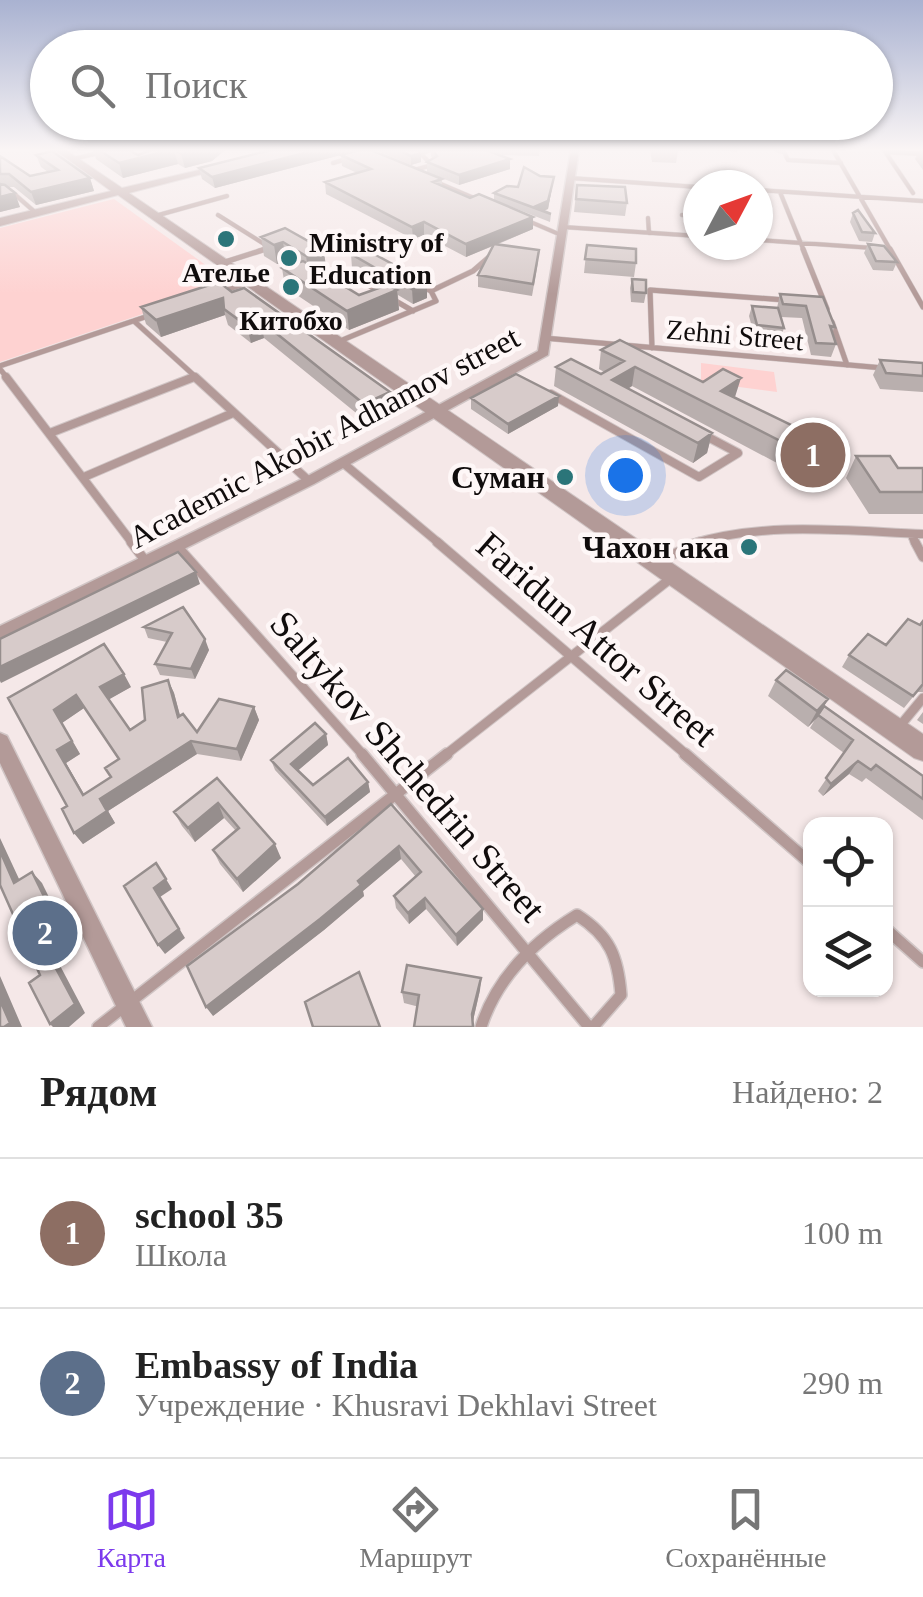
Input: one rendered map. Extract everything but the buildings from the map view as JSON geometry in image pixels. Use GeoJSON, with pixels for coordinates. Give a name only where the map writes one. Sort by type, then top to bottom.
{"type":"FeatureCollection","features":[{"type":"Feature","properties":{"kind":"street"},"geometry":{"type":"LineString","coordinates":[[0,222],[96,198]]}},
{"type":"Feature","properties":{"kind":"street"},"geometry":{"type":"LineString","coordinates":[[129,198],[923,749]]}},
{"type":"Feature","properties":{"kind":"street","name":"Academic Akobir Adhamov street"},"geometry":{"type":"LineString","coordinates":[[0,634],[309,481],[544,353],[567,198]]}},
{"type":"Feature","properties":{"kind":"street"},"geometry":{"type":"LineString","coordinates":[[0,742],[139,1027]]}},
{"type":"Feature","properties":{"kind":"lane"},"geometry":{"type":"LineString","coordinates":[[19,198],[36,213]]}},
{"type":"Feature","properties":{"kind":"lane"},"geometry":{"type":"LineString","coordinates":[[155,216],[219,198]]}},
{"type":"Feature","properties":{"kind":"lane"},"geometry":{"type":"LineString","coordinates":[[474,198],[495,207]]}},
{"type":"Feature","properties":{"kind":"lane"},"geometry":{"type":"LineString","coordinates":[[782,198],[848,364]]}},
{"type":"Feature","properties":{"kind":"lane"},"geometry":{"type":"LineString","coordinates":[[860,198],[923,307]]}},
{"type":"Feature","properties":{"kind":"lane"},"geometry":{"type":"LineString","coordinates":[[875,198],[923,201]]}},
{"type":"Feature","properties":{"kind":"lane"},"geometry":{"type":"LineString","coordinates":[[512,214],[562,231],[683,235]]}},
{"type":"Feature","properties":{"kind":"lane"},"geometry":{"type":"LineString","coordinates":[[218,215],[269,248]]}},
{"type":"Feature","properties":{"kind":"lane"},"geometry":{"type":"LineString","coordinates":[[648,218],[649,233]]}},
{"type":"Feature","properties":{"kind":"lane"},"geometry":{"type":"LineString","coordinates":[[773,241],[888,249]]}},
{"type":"Feature","properties":{"kind":"lane"},"geometry":{"type":"LineString","coordinates":[[226,262],[280,244]]}},
{"type":"Feature","properties":{"kind":"lane"},"geometry":{"type":"LineString","coordinates":[[432,291],[473,271],[488,258]]}},
{"type":"Feature","properties":{"kind":"lane"},"geometry":{"type":"LineString","coordinates":[[344,271],[412,311]]}},
{"type":"Feature","properties":{"kind":"lane"},"geometry":{"type":"LineString","coordinates":[[202,298],[253,281]]}},
{"type":"Feature","properties":{"kind":"lane"},"geometry":{"type":"LineString","coordinates":[[340,341],[436,301],[432,291],[414,282]]}},
{"type":"Feature","properties":{"kind":"lane"},"geometry":{"type":"LineString","coordinates":[[911,288],[923,289]]}},
{"type":"Feature","properties":{"kind":"lane"},"geometry":{"type":"LineString","coordinates":[[652,348],[650,290],[786,300]]}},
{"type":"Feature","properties":{"kind":"lane"},"geometry":{"type":"LineString","coordinates":[[805,301],[824,303]]}},
{"type":"Feature","properties":{"kind":"lane"},"geometry":{"type":"LineString","coordinates":[[147,563],[0,368],[168,310]]}},
{"type":"Feature","properties":{"kind":"lane"},"geometry":{"type":"LineString","coordinates":[[134,321],[309,481]]}},
{"type":"Feature","properties":{"kind":"lane","name":"Zehni Street"},"geometry":{"type":"LineString","coordinates":[[544,338],[885,368]]}},
{"type":"Feature","properties":{"kind":"lane"},"geometry":{"type":"LineString","coordinates":[[512,372],[530,382]]}},
{"type":"Feature","properties":{"kind":"lane"},"geometry":{"type":"LineString","coordinates":[[50,433],[194,377]]}},
{"type":"Feature","properties":{"kind":"lane"},"geometry":{"type":"LineString","coordinates":[[546,391],[700,477],[738,453],[694,430]]}},
{"type":"Feature","properties":{"kind":"lane"},"geometry":{"type":"LineString","coordinates":[[84,477],[233,413]]}},
{"type":"Feature","properties":{"kind":"lane","name":"Faridun Attor Street"},"geometry":{"type":"LineString","coordinates":[[343,463],[572,655],[803,858]]}},
{"type":"Feature","properties":{"kind":"lane"},"geometry":{"type":"LineString","coordinates":[[98,1027],[572,655],[665,570],[678,547],[758,531],[923,534]]}},
{"type":"Feature","properties":{"kind":"lane"},"geometry":{"type":"LineString","coordinates":[[911,534],[923,557]]}},
{"type":"Feature","properties":{"kind":"lane","name":"Saltykov Shchedrin Street"},"geometry":{"type":"LineString","coordinates":[[178,547],[396,792],[591,1027]]}},
{"type":"Feature","properties":{"kind":"lane"},"geometry":{"type":"LineString","coordinates":[[896,730],[923,698]]}},
{"type":"Feature","properties":{"kind":"lane"},"geometry":{"type":"LineString","coordinates":[[481,1027],[486,1004],[528,953],[554,928],[577,916],[601,930],[618,952],[621,995],[591,1027]]}},
{"type":"Feature","properties":{"kind":"lane"},"geometry":{"type":"LineString","coordinates":[[893,935],[923,962]]}},
{"type":"Feature","properties":{"kind":"shaded area"},"geometry":{"type":"Polygon","coordinates":[[[114,199],[232,284],[0,362],[0,228],[114,199]]]}},
{"type":"Feature","properties":{"kind":"shaded area"},"geometry":{"type":"Polygon","coordinates":[[[701,363],[774,372],[777,392],[701,382],[701,363]]]}},
{"type":"Feature","properties":{"kind":"place","name":"Ателье"},"geometry":{"type":"Point","coordinates":[226,239]}},
{"type":"Feature","properties":{"kind":"place","name":"Ministry of Education"},"geometry":{"type":"Point","coordinates":[289,258]}},
{"type":"Feature","properties":{"kind":"place","name":"Китобхо"},"geometry":{"type":"Point","coordinates":[291,287]}},
{"type":"Feature","properties":{"kind":"place","name":"school 35"},"geometry":{"type":"Point","coordinates":[813,455]}},
{"type":"Feature","properties":{"kind":"place","name":"Суман"},"geometry":{"type":"Point","coordinates":[565,477]}},
{"type":"Feature","properties":{"kind":"place","name":"Чахон ака"},"geometry":{"type":"Point","coordinates":[749,547]}},
{"type":"Feature","properties":{"kind":"place","name":"Embassy of India"},"geometry":{"type":"Point","coordinates":[45,933]}}]}
